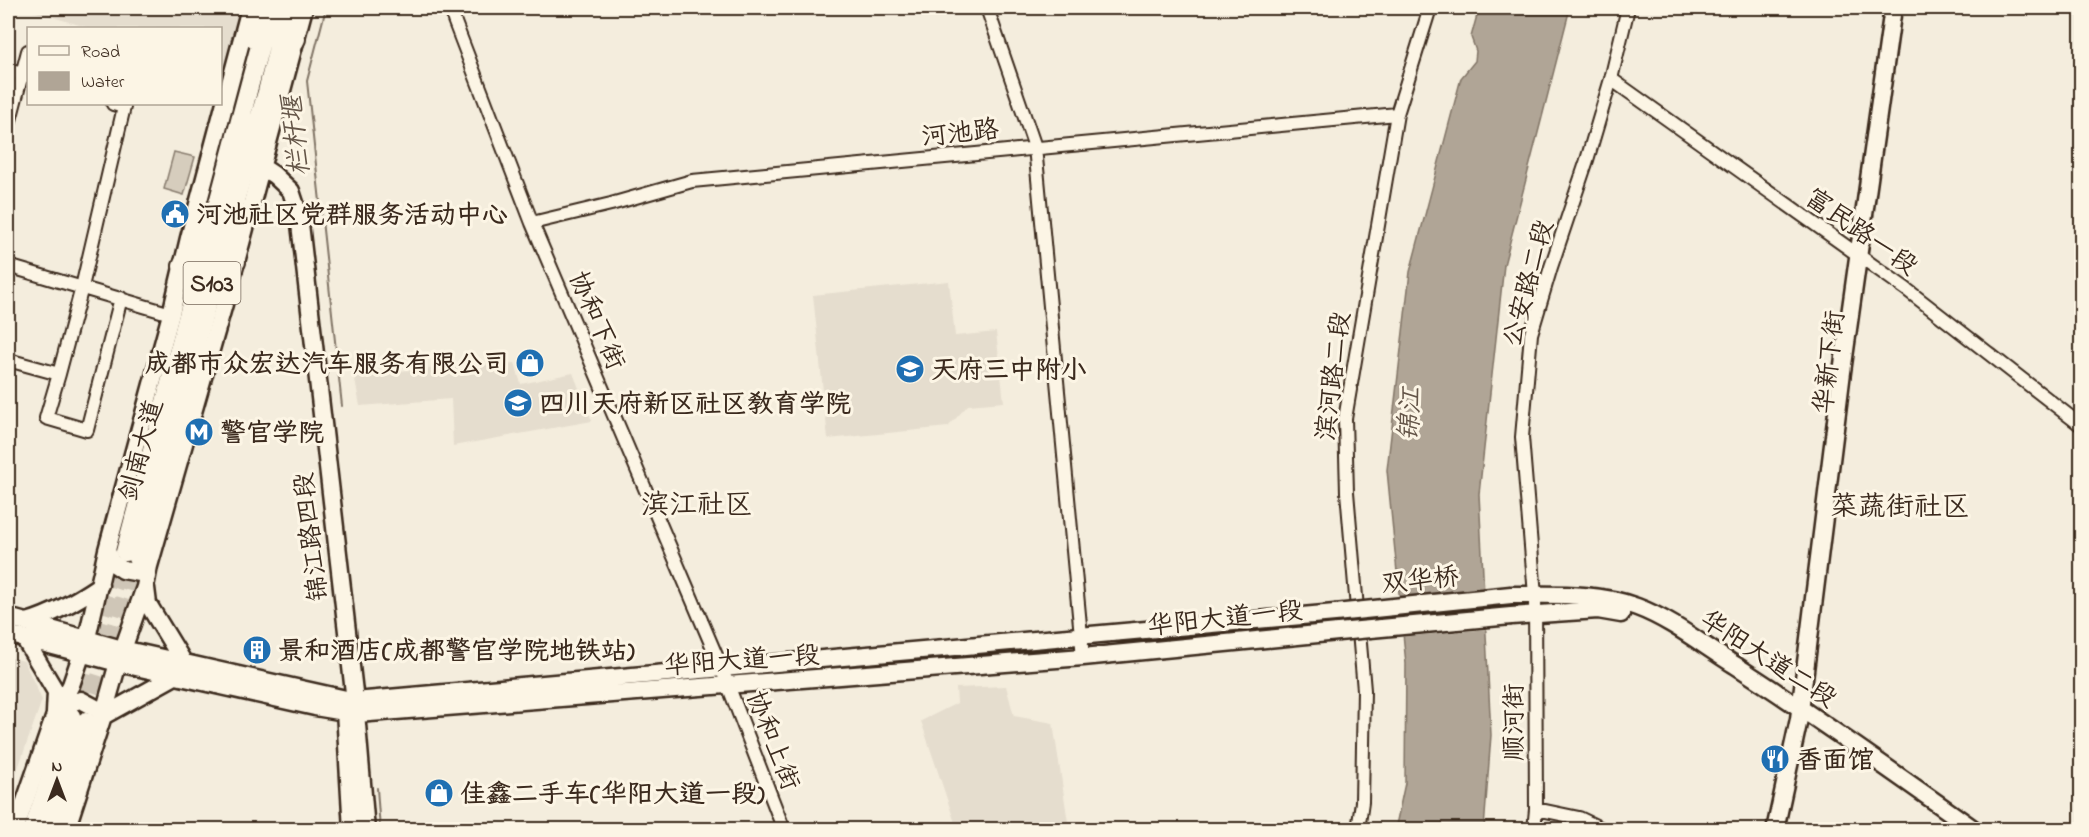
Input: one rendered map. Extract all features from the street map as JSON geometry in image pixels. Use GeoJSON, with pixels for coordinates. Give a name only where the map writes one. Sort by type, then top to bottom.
{"type":"FeatureCollection","features":[{"type":"Feature","properties":{"kind":"highway"},"geometry":{"type":"LineString","coordinates":[[252,74],[256,8]]}},
{"type":"Feature","properties":{"kind":"highway","name":"剑南大道"},"geometry":{"type":"LineString","coordinates":[[130,556],[223,179],[270,8]]}},
{"type":"Feature","properties":{"kind":"highway","name":"剑南大道"},"geometry":{"type":"LineString","coordinates":[[130,556],[267,92],[288,8]]}},
{"type":"Feature","properties":{"kind":"highway"},"geometry":{"type":"LineString","coordinates":[[267,92],[296,39]]}},
{"type":"Feature","properties":{"kind":"highway"},"geometry":{"type":"LineString","coordinates":[[182,266],[223,179]]}},
{"type":"Feature","properties":{"kind":"highway"},"geometry":{"type":"LineString","coordinates":[[236,197],[236,262]]}},
{"type":"Feature","properties":{"kind":"highway"},"geometry":{"type":"LineString","coordinates":[[33,830],[75,715]]}},
{"type":"Feature","properties":{"kind":"highway"},"geometry":{"type":"LineString","coordinates":[[50,830],[75,715]]}},
{"type":"Feature","properties":{"kind":"main road"},"geometry":{"type":"LineString","coordinates":[[75,715],[179,669],[148,604],[145,587],[130,556],[171,314],[250,8]]}},
{"type":"Feature","properties":{"kind":"main road"},"geometry":{"type":"LineString","coordinates":[[20,631],[84,596],[100,585],[130,556],[236,262],[304,8]]}},
{"type":"Feature","properties":{"kind":"main road"},"geometry":{"type":"LineString","coordinates":[[1786,830],[1804,716],[1893,8]]}},
{"type":"Feature","properties":{"kind":"main road"},"geometry":{"type":"LineString","coordinates":[[1862,260],[1902,8]]}},
{"type":"Feature","properties":{"kind":"main road","name":"锦江路四段"},"geometry":{"type":"LineString","coordinates":[[262,167],[291,191],[299,215],[350,707]]}},
{"type":"Feature","properties":{"kind":"main road","name":"锦江路四段"},"geometry":{"type":"LineString","coordinates":[[257,185],[274,190],[287,203],[293,220],[350,707]]}},
{"type":"Feature","properties":{"kind":"main road"},"geometry":{"type":"LineString","coordinates":[[66,830],[75,715],[71,685],[87,638],[100,585]]}},
{"type":"Feature","properties":{"kind":"main road"},"geometry":{"type":"LineString","coordinates":[[15,830],[75,715],[120,656],[145,587]]}},
{"type":"Feature","properties":{"kind":"main road","name":"华阳大道二段"},"geometry":{"type":"LineString","coordinates":[[1511,595],[1596,598],[1637,607],[1670,624],[1975,830]]}},
{"type":"Feature","properties":{"kind":"main road","name":"双华桥"},"geometry":{"type":"LineString","coordinates":[[1335,613],[1511,595]]}},
{"type":"Feature","properties":{"kind":"main road","name":"华阳大道二段"},"geometry":{"type":"LineString","coordinates":[[1511,616],[1598,610],[1634,616],[1665,632],[1804,716],[1960,830]]}},
{"type":"Feature","properties":{"kind":"main road","name":"华阳大道一段"},"geometry":{"type":"LineString","coordinates":[[350,707],[722,668],[1335,613]]}},
{"type":"Feature","properties":{"kind":"main road","name":"华阳大道一段"},"geometry":{"type":"LineString","coordinates":[[120,656],[350,707],[729,686],[1083,657],[1511,616]]}},
{"type":"Feature","properties":{"kind":"main road"},"geometry":{"type":"LineString","coordinates":[[8,617],[20,631],[56,692],[75,715]]}},
{"type":"Feature","properties":{"kind":"main road"},"geometry":{"type":"LineString","coordinates":[[20,631],[87,638],[120,656]]}},
{"type":"Feature","properties":{"kind":"main road"},"geometry":{"type":"LineString","coordinates":[[20,631],[82,655],[120,656]]}},
{"type":"Feature","properties":{"kind":"main road"},"geometry":{"type":"LineString","coordinates":[[350,707],[352,830]]}},
{"type":"Feature","properties":{"kind":"main road"},"geometry":{"type":"LineString","coordinates":[[350,707],[366,830]]}},
{"type":"Feature","properties":{"kind":"main road"},"geometry":{"type":"LineString","coordinates":[[1775,830],[1804,716]]}},
{"type":"Feature","properties":{"kind":"street","name":"协和下街"},"geometry":{"type":"LineString","coordinates":[[453,8],[454,20],[532,223],[722,668]]}},
{"type":"Feature","properties":{"kind":"street"},"geometry":{"type":"LineString","coordinates":[[987,8],[1035,147],[1083,657]]}},
{"type":"Feature","properties":{"kind":"street","name":"滨河路二段"},"geometry":{"type":"LineString","coordinates":[[1358,830],[1362,802],[1364,690],[1347,492],[1345,419],[1397,114],[1430,8]]}},
{"type":"Feature","properties":{"kind":"street","name":"公安路二段"},"geometry":{"type":"LineString","coordinates":[[1535,615],[1522,437],[1531,334],[1587,160],[1611,79],[1628,8]]}},
{"type":"Feature","properties":{"kind":"street"},"geometry":{"type":"LineString","coordinates":[[8,128],[25,75],[27,59]]}},
{"type":"Feature","properties":{"kind":"street"},"geometry":{"type":"LineString","coordinates":[[8,70],[25,75]]}},
{"type":"Feature","properties":{"kind":"street","name":"富民路一段"},"geometry":{"type":"LineString","coordinates":[[1611,79],[1862,260],[1906,289],[2082,426]]}},
{"type":"Feature","properties":{"kind":"street"},"geometry":{"type":"LineString","coordinates":[[116,105],[124,107],[82,287],[46,418],[87,430],[121,298]]}},
{"type":"Feature","properties":{"kind":"street","name":"河池路"},"geometry":{"type":"LineString","coordinates":[[532,223],[692,181],[1397,114]]}},
{"type":"Feature","properties":{"kind":"street"},"geometry":{"type":"LineString","coordinates":[[8,266],[171,314]]}},
{"type":"Feature","properties":{"kind":"street"},"geometry":{"type":"LineString","coordinates":[[8,360],[59,374]]}},
{"type":"Feature","properties":{"kind":"street","name":"顺河街"},"geometry":{"type":"LineString","coordinates":[[1534,830],[1536,809],[1535,615]]}},
{"type":"Feature","properties":{"kind":"street","name":"协和上街"},"geometry":{"type":"LineString","coordinates":[[722,668],[784,830]]}},
{"type":"Feature","properties":{"kind":"street"},"geometry":{"type":"LineString","coordinates":[[1536,809],[1579,818],[1604,830]]}},
{"type":"Feature","properties":{"kind":"shaded area"},"geometry":{"type":"Polygon","coordinates":[[[23,8],[241,8],[222,74],[222,27],[86,27],[23,8]]]}},
{"type":"Feature","properties":{"kind":"shaded area"},"geometry":{"type":"Polygon","coordinates":[[[174,152],[195,157],[184,195],[164,189],[174,152]]]}},
{"type":"Feature","properties":{"kind":"shaded area","name":"天府三中附小"},"geometry":{"type":"Polygon","coordinates":[[[949,281],[955,336],[996,332],[1004,402],[968,405],[948,427],[828,439],[813,295],[949,281]]]}},
{"type":"Feature","properties":{"kind":"shaded area","name":"四川天府新区社区教育学院"},"geometry":{"type":"Polygon","coordinates":[[[515,363],[521,384],[573,373],[592,421],[453,446],[451,399],[360,406],[354,374],[515,363]]]}},
{"type":"Feature","properties":{"kind":"shaded area"},"geometry":{"type":"Polygon","coordinates":[[[8,657],[24,661],[42,700],[8,797],[8,657]]]}},
{"type":"Feature","properties":{"kind":"shaded area"},"geometry":{"type":"Polygon","coordinates":[[[1006,686],[1014,716],[1053,723],[1069,829],[957,829],[921,721],[957,703],[956,688],[1006,686]]]}},
{"type":"Feature","properties":{"kind":"water","name":"锦江"},"geometry":{"type":"Polygon","coordinates":[[[1479,8],[1570,8],[1504,265],[1479,494],[1491,735],[1484,829],[1395,830],[1405,783],[1406,664],[1387,470],[1410,272],[1461,78],[1475,61],[1476,51],[1471,37],[1479,8]]]}},
{"type":"Feature","properties":{"kind":"pier"},"geometry":{"type":"Polygon","coordinates":[[[1487,590],[1489,629],[1400,637],[1396,597],[1487,590]]]}},
{"type":"Feature","properties":{"kind":"waterway","name":"栏杆堰"},"geometry":{"type":"LineString","coordinates":[[326,8],[307,81],[342,406]]}},
{"type":"Feature","properties":{"kind":"waterway","name":"栏杆堰"},"geometry":{"type":"LineString","coordinates":[[377,788],[380,830]]}},
{"type":"Feature","properties":{"kind":"tunnel"},"geometry":{"type":"LineString","coordinates":[[72,716],[124,554]]}},
{"type":"Feature","properties":{"kind":"tunnel"},"geometry":{"type":"LineString","coordinates":[[87,719],[137,558]]}},
{"type":"Feature","properties":{"kind":"place","name":"河池社区党群服务活动中心"},"geometry":{"type":"Point","coordinates":[175,214]}},
{"type":"Feature","properties":{"kind":"place","name":"成都市众宏达汽车服务有限公司"},"geometry":{"type":"Point","coordinates":[530,363]}},
{"type":"Feature","properties":{"kind":"place","name":"天府三中附小"},"geometry":{"type":"Point","coordinates":[910,369]}},
{"type":"Feature","properties":{"kind":"place","name":"四川天府新区社区教育学院"},"geometry":{"type":"Point","coordinates":[518,403]}},
{"type":"Feature","properties":{"kind":"place","name":"警官学院"},"geometry":{"type":"Point","coordinates":[199,432]}},
{"type":"Feature","properties":{"kind":"place","name":"景和酒店(成都警官学院地铁站)"},"geometry":{"type":"Point","coordinates":[257,650]}},
{"type":"Feature","properties":{"kind":"place","name":"香面馆"},"geometry":{"type":"Point","coordinates":[1775,759]}},
{"type":"Feature","properties":{"kind":"place","name":"佳鑫二手车(华阳大道一段)"},"geometry":{"type":"Point","coordinates":[439,793]}},
{"type":"Feature","properties":{"kind":"district","name":"滨江社区"},"geometry":{"type":"Point","coordinates":[697,503]}},
{"type":"Feature","properties":{"kind":"district","name":"菜蔬街社区"},"geometry":{"type":"Point","coordinates":[1900,505]}}]}
